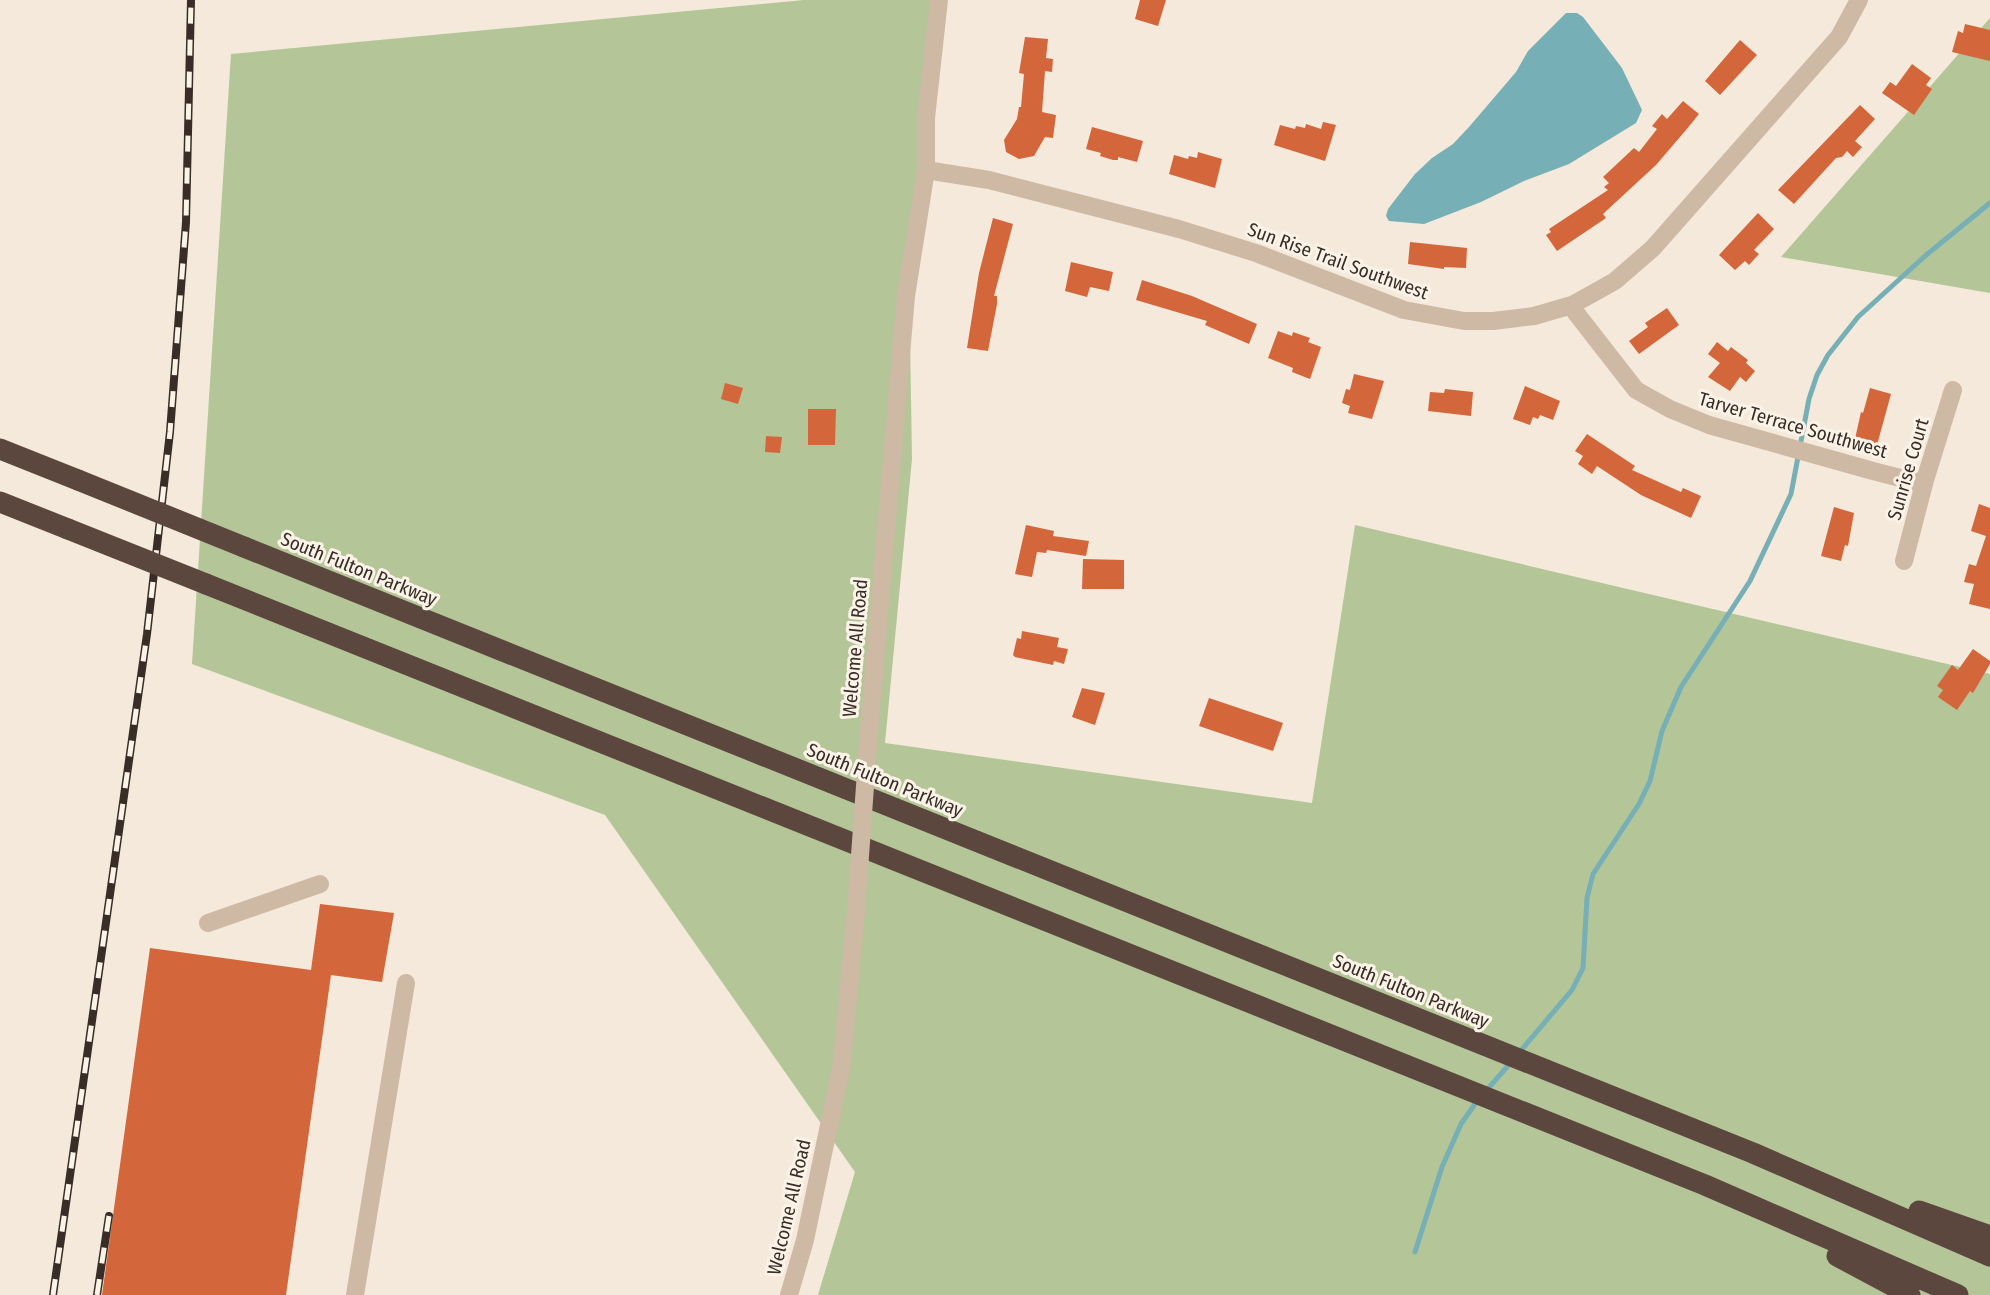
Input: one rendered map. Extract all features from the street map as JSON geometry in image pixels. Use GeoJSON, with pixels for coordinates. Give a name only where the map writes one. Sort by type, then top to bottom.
{"type":"FeatureCollection","features":[{"type":"Feature","properties":{"kind":"highway","name":"South Fulton Parkway"},"geometry":{"type":"LineString","coordinates":[[0,449],[1753,1153]]}},
{"type":"Feature","properties":{"kind":"highway"},"geometry":{"type":"LineString","coordinates":[[0,502],[1705,1185],[1958,1295]]}},
{"type":"Feature","properties":{"kind":"highway"},"geometry":{"type":"LineString","coordinates":[[1753,1153],[1990,1236]]}},
{"type":"Feature","properties":{"kind":"highway"},"geometry":{"type":"LineString","coordinates":[[1753,1153],[1990,1256]]}},
{"type":"Feature","properties":{"kind":"highway"},"geometry":{"type":"LineString","coordinates":[[1705,1185],[1910,1295]]}},
{"type":"Feature","properties":{"kind":"street","name":"Welcome All Road"},"geometry":{"type":"LineString","coordinates":[[789,1295],[805,1240],[842,1063],[906,296],[926,170],[926,118],[939,0]]}},
{"type":"Feature","properties":{"kind":"street","name":"Sun Rise Trail Southwest"},"geometry":{"type":"LineString","coordinates":[[926,170],[989,180],[1179,229],[1256,253],[1404,310],[1443,318],[1493,321],[1549,313],[1572,305],[1615,281],[1653,248],[1839,37],[1859,0]]}},
{"type":"Feature","properties":{"kind":"street","name":"Tarver Terrace Southwest"},"geometry":{"type":"LineString","coordinates":[[1572,305],[1636,390],[1670,409],[1709,425],[1873,471],[1916,482],[1925,481]]}},
{"type":"Feature","properties":{"kind":"street","name":"Sunrise Court"},"geometry":{"type":"LineString","coordinates":[[1904,561],[1953,390]]}},
{"type":"Feature","properties":{"kind":"street"},"geometry":{"type":"LineString","coordinates":[[208,923],[320,884]]}},
{"type":"Feature","properties":{"kind":"street"},"geometry":{"type":"LineString","coordinates":[[355,1295],[406,983]]}},
{"type":"Feature","properties":{"kind":"green space"},"geometry":{"type":"Polygon","coordinates":[[[804,0],[936,0],[910,338],[912,459],[885,743],[1312,803],[1355,525],[1990,674],[1990,1295],[818,1295],[855,1172],[605,815],[192,664],[231,54],[804,0]]]}},
{"type":"Feature","properties":{"kind":"green space"},"geometry":{"type":"Polygon","coordinates":[[[1990,18],[1990,293],[1781,257],[1990,18]]]}},
{"type":"Feature","properties":{"kind":"water"},"geometry":{"type":"Polygon","coordinates":[[[1566,13],[1577,13],[1583,17],[1622,68],[1642,110],[1636,123],[1569,164],[1524,181],[1481,202],[1424,224],[1389,221],[1386,216],[1388,209],[1415,174],[1453,144],[1469,127],[1516,72],[1528,51],[1566,13]]]}},
{"type":"Feature","properties":{"kind":"building"},"geometry":{"type":"Polygon","coordinates":[[[1140,0],[1166,0],[1158,26],[1135,19],[1140,0]]]}},
{"type":"Feature","properties":{"kind":"building"},"geometry":{"type":"Polygon","coordinates":[[[1965,24],[1990,30],[1990,61],[1952,52],[1958,31],[1963,33],[1965,24]]]}},
{"type":"Feature","properties":{"kind":"building"},"geometry":{"type":"Polygon","coordinates":[[[1025,37],[1048,39],[1046,58],[1053,59],[1052,72],[1045,71],[1042,112],[1056,115],[1053,138],[1045,137],[1034,156],[1019,159],[1006,152],[1004,140],[1021,107],[1024,74],[1019,73],[1025,37]]]}},
{"type":"Feature","properties":{"kind":"building"},"geometry":{"type":"Polygon","coordinates":[[[1740,40],[1757,55],[1720,95],[1705,81],[1740,40]]]}},
{"type":"Feature","properties":{"kind":"building"},"geometry":{"type":"Polygon","coordinates":[[[1912,64],[1931,78],[1926,85],[1932,89],[1914,115],[1882,93],[1890,82],[1896,86],[1912,64]]]}},
{"type":"Feature","properties":{"kind":"building"},"geometry":{"type":"Polygon","coordinates":[[[1683,101],[1699,114],[1686,130],[1656,165],[1603,214],[1606,218],[1557,251],[1546,235],[1551,232],[1549,229],[1608,190],[1604,187],[1609,183],[1603,177],[1634,148],[1639,152],[1657,129],[1652,126],[1662,114],[1667,119],[1683,101]]]}},
{"type":"Feature","properties":{"kind":"building"},"geometry":{"type":"Polygon","coordinates":[[[1860,105],[1875,119],[1855,141],[1862,147],[1853,157],[1847,151],[1842,157],[1836,158],[1794,204],[1778,190],[1860,105]]]}},
{"type":"Feature","properties":{"kind":"building"},"geometry":{"type":"Polygon","coordinates":[[[1323,122],[1336,125],[1325,161],[1274,145],[1280,125],[1295,129],[1296,126],[1305,128],[1306,124],[1321,129],[1323,122]]]}},
{"type":"Feature","properties":{"kind":"building"},"geometry":{"type":"Polygon","coordinates":[[[1092,127],[1143,141],[1137,162],[1118,157],[1118,160],[1113,160],[1086,149],[1092,127]]]}},
{"type":"Feature","properties":{"kind":"building"},"geometry":{"type":"Polygon","coordinates":[[[1198,152],[1222,159],[1215,188],[1169,174],[1174,155],[1188,159],[1189,156],[1197,158],[1198,152]]]}},
{"type":"Feature","properties":{"kind":"building"},"geometry":{"type":"Polygon","coordinates":[[[1758,213],[1774,229],[1754,250],[1759,254],[1749,265],[1745,261],[1735,270],[1719,255],[1758,213]]]}},
{"type":"Feature","properties":{"kind":"building"},"geometry":{"type":"Polygon","coordinates":[[[993,218],[1013,224],[994,296],[997,296],[997,304],[988,351],[967,348],[979,273],[993,218]]]}},
{"type":"Feature","properties":{"kind":"building"},"geometry":{"type":"Polygon","coordinates":[[[1410,242],[1467,248],[1466,268],[1444,269],[1408,264],[1410,242]]]}},
{"type":"Feature","properties":{"kind":"building"},"geometry":{"type":"Polygon","coordinates":[[[1071,262],[1113,272],[1109,291],[1090,287],[1087,297],[1065,291],[1071,262]]]}},
{"type":"Feature","properties":{"kind":"building"},"geometry":{"type":"Polygon","coordinates":[[[1142,280],[1192,296],[1257,324],[1249,344],[1205,325],[1207,321],[1136,300],[1142,280]]]}},
{"type":"Feature","properties":{"kind":"building"},"geometry":{"type":"Polygon","coordinates":[[[1667,308],[1679,325],[1639,354],[1629,341],[1648,327],[1645,323],[1667,308]]]}},
{"type":"Feature","properties":{"kind":"building"},"geometry":{"type":"Polygon","coordinates":[[[1278,331],[1292,336],[1293,332],[1310,338],[1308,342],[1321,347],[1310,379],[1292,372],[1293,368],[1268,358],[1278,331]]]}},
{"type":"Feature","properties":{"kind":"building"},"geometry":{"type":"Polygon","coordinates":[[[1717,342],[1728,351],[1731,347],[1748,360],[1746,363],[1755,371],[1746,382],[1740,377],[1730,391],[1708,377],[1720,363],[1708,354],[1717,342]]]}},
{"type":"Feature","properties":{"kind":"building"},"geometry":{"type":"Polygon","coordinates":[[[1354,374],[1384,381],[1372,419],[1348,413],[1350,406],[1342,403],[1346,389],[1350,390],[1354,374]]]}},
{"type":"Feature","properties":{"kind":"building"},"geometry":{"type":"Polygon","coordinates":[[[725,383],[743,388],[738,404],[721,399],[725,383]]]}},
{"type":"Feature","properties":{"kind":"building"},"geometry":{"type":"Polygon","coordinates":[[[1525,386],[1560,401],[1553,420],[1540,415],[1538,419],[1533,417],[1530,425],[1513,419],[1525,386]]]}},
{"type":"Feature","properties":{"kind":"building"},"geometry":{"type":"Polygon","coordinates":[[[1870,388],[1891,394],[1877,445],[1855,439],[1870,388]]]}},
{"type":"Feature","properties":{"kind":"building"},"geometry":{"type":"Polygon","coordinates":[[[1445,389],[1473,392],[1471,416],[1428,411],[1430,392],[1444,393],[1445,389]]]}},
{"type":"Feature","properties":{"kind":"building"},"geometry":{"type":"Polygon","coordinates":[[[808,409],[836,409],[835,445],[808,445],[808,409]]]}},
{"type":"Feature","properties":{"kind":"building"},"geometry":{"type":"Polygon","coordinates":[[[1587,434],[1635,466],[1632,470],[1681,492],[1683,488],[1701,496],[1691,518],[1641,495],[1597,466],[1592,474],[1578,464],[1583,456],[1575,451],[1587,434]]]}},
{"type":"Feature","properties":{"kind":"building"},"geometry":{"type":"Polygon","coordinates":[[[766,436],[782,437],[780,453],[765,452],[766,436]]]}},
{"type":"Feature","properties":{"kind":"building"},"geometry":{"type":"Polygon","coordinates":[[[1979,504],[1990,508],[1990,609],[1969,604],[1974,584],[1964,582],[1969,564],[1976,566],[1986,536],[1971,531],[1979,504]]]}},
{"type":"Feature","properties":{"kind":"building"},"geometry":{"type":"Polygon","coordinates":[[[1834,507],[1854,513],[1848,546],[1845,545],[1841,561],[1821,556],[1834,507]]]}},
{"type":"Feature","properties":{"kind":"building"},"geometry":{"type":"Polygon","coordinates":[[[1026,525],[1054,531],[1053,536],[1089,541],[1086,556],[1047,550],[1046,553],[1037,552],[1032,577],[1015,574],[1026,525]]]}},
{"type":"Feature","properties":{"kind":"building"},"geometry":{"type":"Polygon","coordinates":[[[1083,559],[1124,560],[1124,589],[1082,589],[1083,559]]]}},
{"type":"Feature","properties":{"kind":"building"},"geometry":{"type":"Polygon","coordinates":[[[1022,631],[1059,638],[1057,647],[1068,649],[1064,664],[1054,661],[1053,665],[1015,657],[1013,655],[1017,638],[1021,639],[1022,631]]]}},
{"type":"Feature","properties":{"kind":"building"},"geometry":{"type":"Polygon","coordinates":[[[1973,649],[1990,661],[1990,664],[1973,693],[1970,691],[1957,710],[1938,697],[1943,690],[1937,686],[1952,665],[1958,670],[1973,649]]]}},
{"type":"Feature","properties":{"kind":"building"},"geometry":{"type":"Polygon","coordinates":[[[1082,688],[1105,693],[1095,725],[1072,717],[1082,688]]]}},
{"type":"Feature","properties":{"kind":"building"},"geometry":{"type":"Polygon","coordinates":[[[1209,698],[1283,723],[1273,751],[1199,726],[1209,698]]]}},
{"type":"Feature","properties":{"kind":"building"},"geometry":{"type":"Polygon","coordinates":[[[320,904],[394,913],[382,982],[331,975],[286,1295],[102,1295],[150,948],[311,970],[320,904]]]}},
{"type":"Feature","properties":{"kind":"waterway"},"geometry":{"type":"LineString","coordinates":[[1518,1054],[1572,990],[1583,968],[1587,898],[1593,874],[1639,804],[1650,781],[1662,731],[1681,687],[1750,581],[1791,494],[1809,399],[1817,375],[1828,355],[1858,317],[1925,256],[1990,203]]}},
{"type":"Feature","properties":{"kind":"waterway"},"geometry":{"type":"LineString","coordinates":[[1486,1091],[1512,1061]]}},
{"type":"Feature","properties":{"kind":"waterway"},"geometry":{"type":"LineString","coordinates":[[1415,1252],[1442,1167],[1461,1124],[1477,1101]]}},
{"type":"Feature","properties":{"kind":"railway"},"geometry":{"type":"LineString","coordinates":[[53,1295],[147,634],[170,432],[186,222],[191,0]]}},
{"type":"Feature","properties":{"kind":"railway"},"geometry":{"type":"LineString","coordinates":[[97,1295],[109,1216]]}}]}
